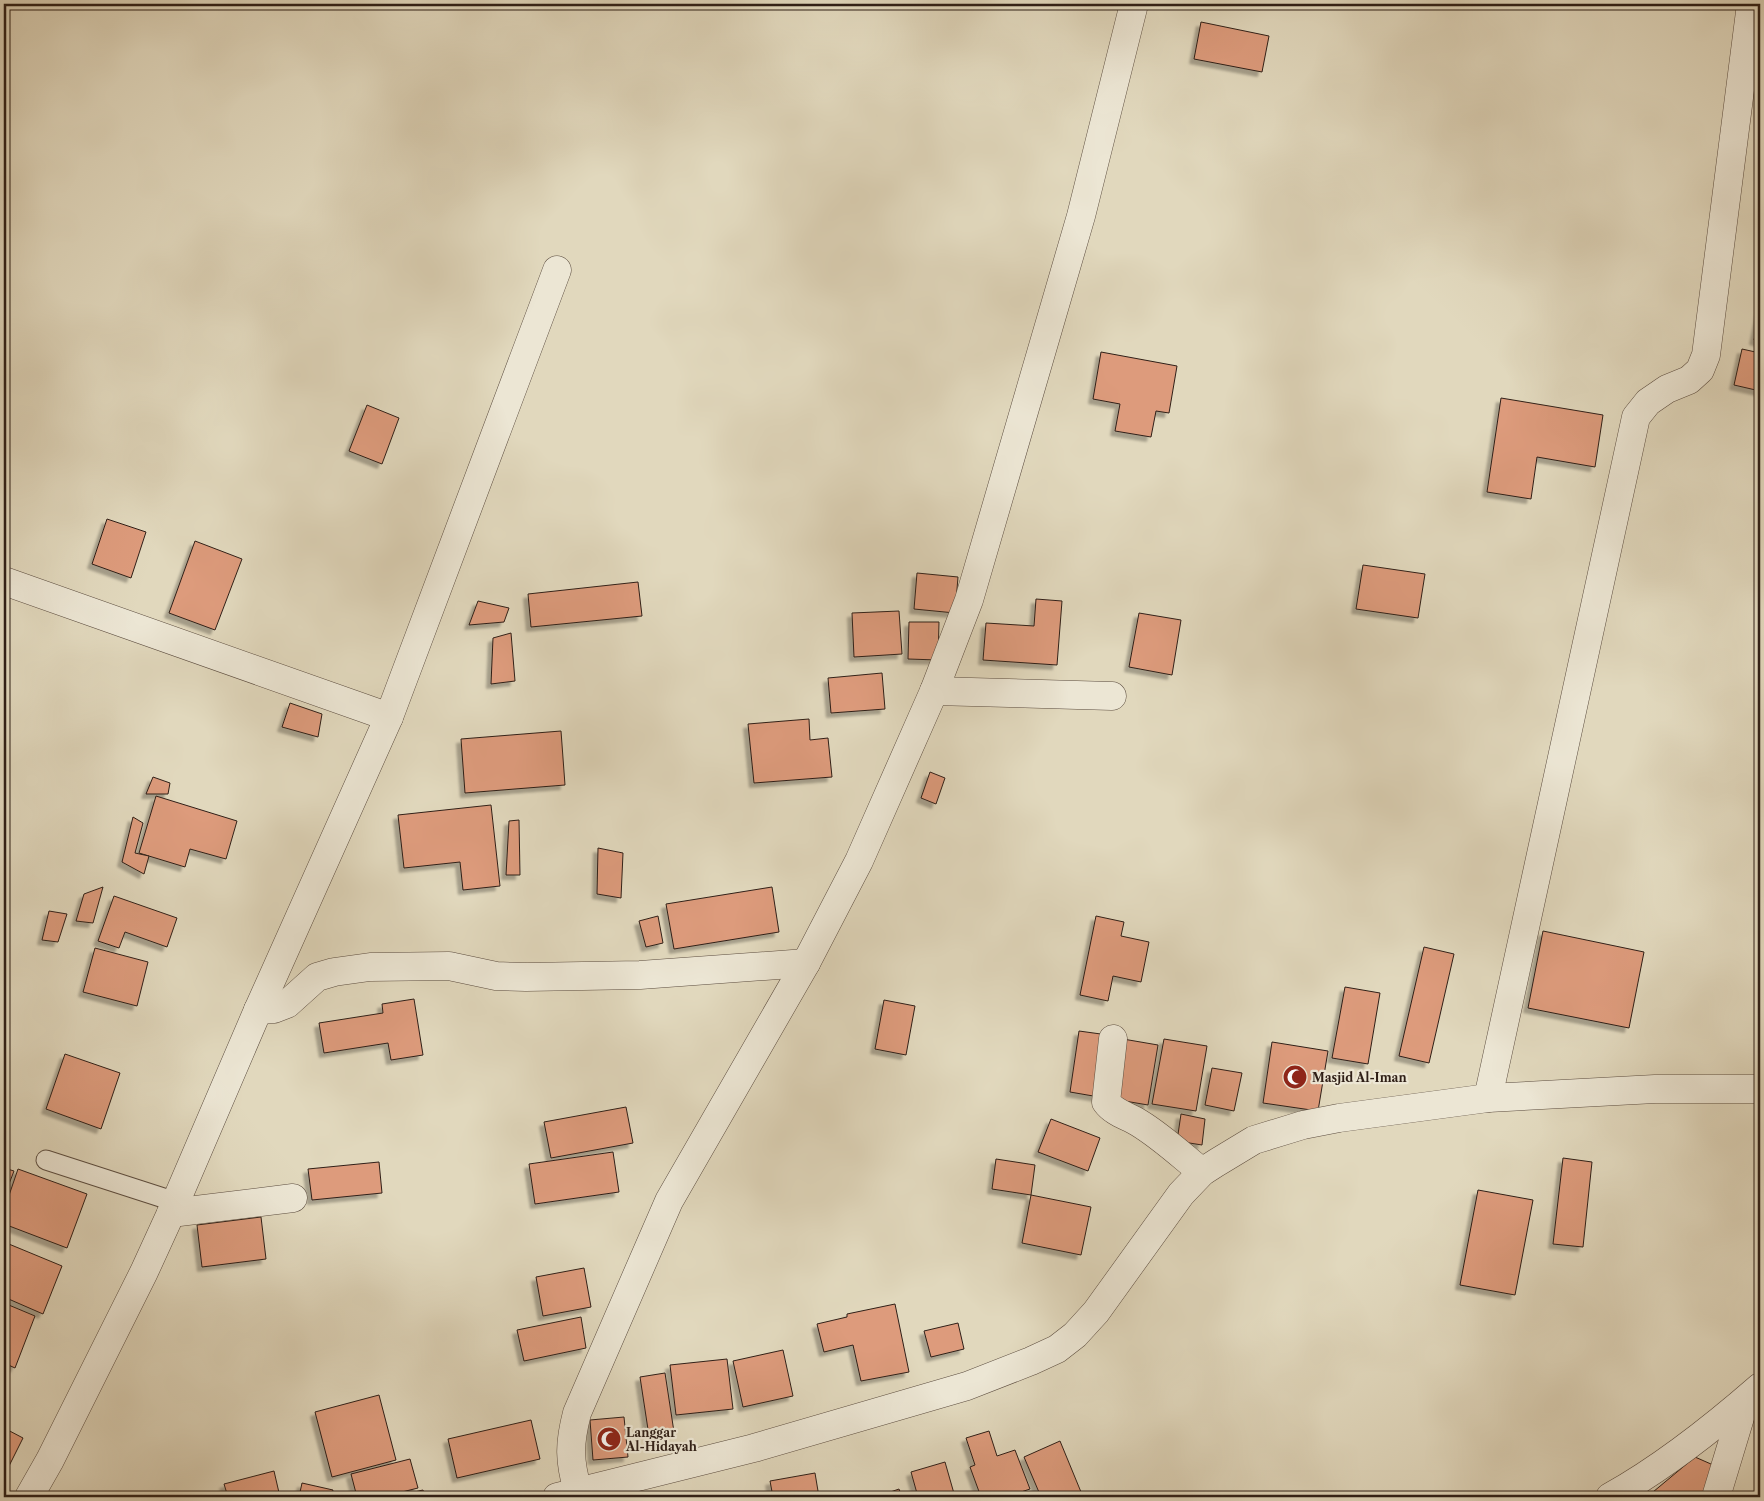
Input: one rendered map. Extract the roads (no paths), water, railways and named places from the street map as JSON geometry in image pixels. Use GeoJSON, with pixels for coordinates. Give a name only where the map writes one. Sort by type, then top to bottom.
{"type":"FeatureCollection","features":[{"type":"Feature","properties":{"kind":"street"},"geometry":{"type":"LineString","coordinates":[[1134,4],[1081,216],[968,600],[934,691],[859,862],[806,963],[669,1201],[581,1404],[572,1431],[568,1495],[754,1448],[967,1386],[1056,1349],[1075,1335],[1096,1312],[1181,1194],[1202,1172],[1254,1140],[1303,1125],[1339,1118],[1488,1098],[1655,1089],[1760,1089]]}},
{"type":"Feature","properties":{"kind":"street"},"geometry":{"type":"LineString","coordinates":[[1488,1098],[1636,417],[1648,402],[1667,389],[1689,380],[1700,370],[1706,355],[1751,4]]}},
{"type":"Feature","properties":{"kind":"street"},"geometry":{"type":"LineString","coordinates":[[29,1497],[50,1460],[174,1208],[258,1010],[389,717],[557,270]]}},
{"type":"Feature","properties":{"kind":"street"},"geometry":{"type":"LineString","coordinates":[[4,580],[389,717]]}},
{"type":"Feature","properties":{"kind":"street"},"geometry":{"type":"LineString","coordinates":[[934,691],[1112,696]]}},
{"type":"Feature","properties":{"kind":"street"},"geometry":{"type":"LineString","coordinates":[[258,1010],[274,1009],[287,1004],[317,977],[334,972],[370,967],[448,966],[496,976],[526,978],[640,975],[806,963]]}},
{"type":"Feature","properties":{"kind":"street"},"geometry":{"type":"LineString","coordinates":[[1113,1040],[1106,1102],[1112,1110],[1139,1123],[1202,1172]]}},
{"type":"Feature","properties":{"kind":"street"},"geometry":{"type":"LineString","coordinates":[[174,1208],[293,1198]]}},
{"type":"Feature","properties":{"kind":"street"},"geometry":{"type":"LineString","coordinates":[[1610,1497],[1687,1447],[1752,1394]]}},
{"type":"Feature","properties":{"kind":"street"},"geometry":{"type":"LineString","coordinates":[[1716,1497],[1752,1394]]}},
{"type":"Feature","properties":{"kind":"lane"},"geometry":{"type":"LineString","coordinates":[[46,1160],[174,1208]]}},
{"type":"Feature","properties":{"kind":"place","name":"Masjid Al-Iman"},"geometry":{"type":"Point","coordinates":[1295,1077]}},
{"type":"Feature","properties":{"kind":"place","name":"Langgar Al-Hidayah"},"geometry":{"type":"Point","coordinates":[609,1439]}}]}
